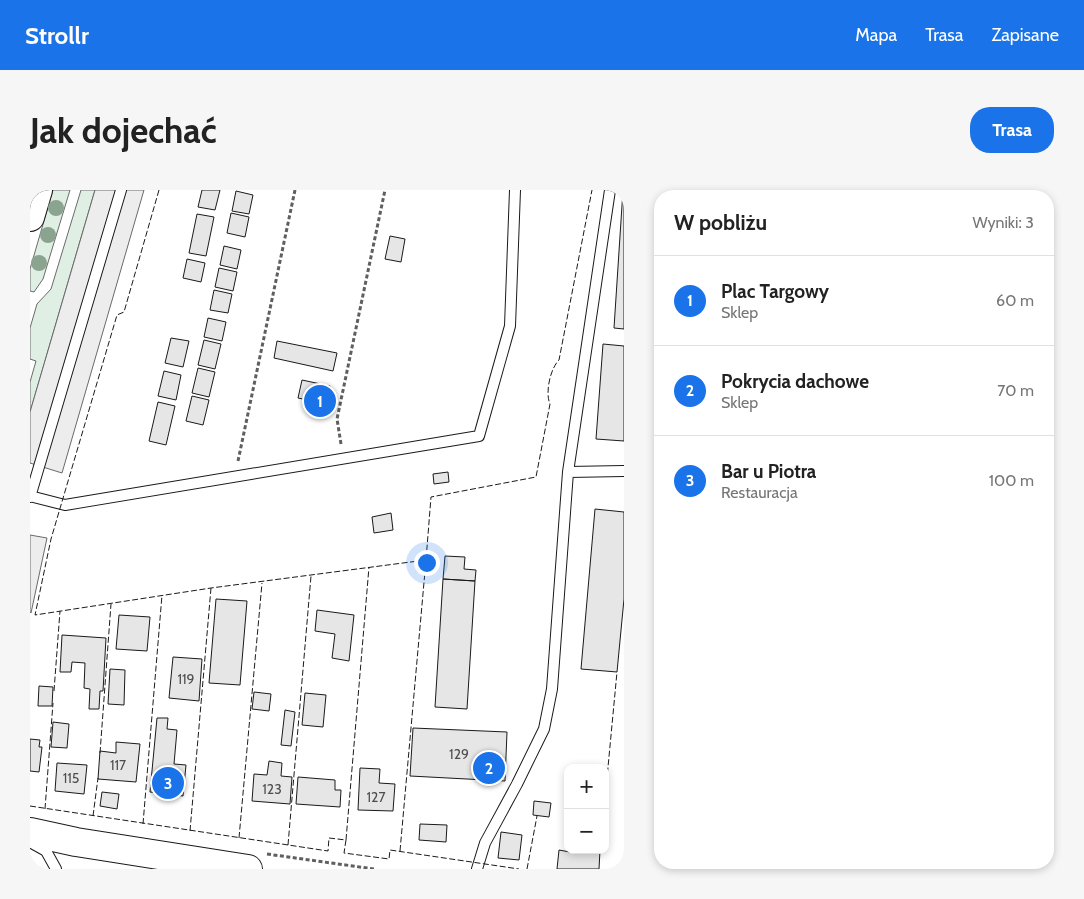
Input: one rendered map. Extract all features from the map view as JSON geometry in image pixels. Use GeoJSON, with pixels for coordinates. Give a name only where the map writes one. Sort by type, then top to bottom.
{"type":"FeatureCollection","features":[{"type":"Feature","properties":{"kind":"street"},"geometry":{"type":"LineString","coordinates":[[30,217],[38,190]]}},
{"type":"Feature","properties":{"kind":"street"},"geometry":{"type":"LineString","coordinates":[[30,832],[76,842],[248,869]]}},
{"type":"Feature","properties":{"kind":"street"},"geometry":{"type":"LineString","coordinates":[[30,841],[76,842]]}},
{"type":"Feature","properties":{"kind":"lane"},"geometry":{"type":"LineString","coordinates":[[121,190],[30,496],[65,505],[479,436],[510,326],[516,190]]}},
{"type":"Feature","properties":{"kind":"lane"},"geometry":{"type":"LineString","coordinates":[[477,869],[484,843],[517,784],[544,729],[552,689],[568,472],[610,190]]}},
{"type":"Feature","properties":{"kind":"lane"},"geometry":{"type":"LineString","coordinates":[[568,472],[624,471]]}},
{"type":"Feature","properties":{"kind":"lane"},"geometry":{"type":"LineString","coordinates":[[30,841],[46,851],[56,869]]}},
{"type":"Feature","properties":{"kind":"path"},"geometry":{"type":"LineString","coordinates":[[235,477],[295,190]]}},
{"type":"Feature","properties":{"kind":"path"},"geometry":{"type":"LineString","coordinates":[[343,459],[337,419],[386,190]]}},
{"type":"Feature","properties":{"kind":"green space"},"geometry":{"type":"Polygon","coordinates":[[[53,190],[70,190],[43,279],[34,292],[30,291],[30,269],[53,190]]]}},
{"type":"Feature","properties":{"kind":"green space"},"geometry":{"type":"Polygon","coordinates":[[[81,190],[95,190],[30,412],[30,382],[36,361],[30,359],[30,328],[37,304],[51,289],[81,190]]]}},
{"type":"Feature","properties":{"kind":"shaded area"},"geometry":{"type":"Polygon","coordinates":[[[95,190],[144,190],[62,473],[30,463],[30,412],[95,190]]]}},
{"type":"Feature","properties":{"kind":"shaded area"},"geometry":{"type":"Polygon","coordinates":[[[30,535],[47,538],[31,613],[30,612],[30,535]]]}},
{"type":"Feature","properties":{"kind":"building"},"geometry":{"type":"Polygon","coordinates":[[[202,190],[220,190],[215,210],[198,207],[202,190]]]}},
{"type":"Feature","properties":{"kind":"building"},"geometry":{"type":"Polygon","coordinates":[[[624,190],[624,329],[614,328],[624,190]]]}},
{"type":"Feature","properties":{"kind":"building"},"geometry":{"type":"Polygon","coordinates":[[[236,191],[253,195],[249,214],[232,211],[236,191]]]}},
{"type":"Feature","properties":{"kind":"building"},"geometry":{"type":"Polygon","coordinates":[[[231,213],[249,217],[245,237],[227,233],[231,213]]]}},
{"type":"Feature","properties":{"kind":"building"},"geometry":{"type":"Polygon","coordinates":[[[197,214],[214,217],[206,256],[189,253],[197,214]]]}},
{"type":"Feature","properties":{"kind":"building"},"geometry":{"type":"Polygon","coordinates":[[[390,236],[405,239],[401,262],[385,259],[390,236]]]}},
{"type":"Feature","properties":{"kind":"building"},"geometry":{"type":"Polygon","coordinates":[[[224,246],[241,250],[237,269],[220,265],[224,246]]]}},
{"type":"Feature","properties":{"kind":"building"},"geometry":{"type":"Polygon","coordinates":[[[187,259],[205,263],[201,282],[183,278],[187,259]]]}},
{"type":"Feature","properties":{"kind":"building"},"geometry":{"type":"Polygon","coordinates":[[[219,268],[237,272],[233,291],[215,287],[219,268]]]}},
{"type":"Feature","properties":{"kind":"building"},"geometry":{"type":"Polygon","coordinates":[[[214,290],[232,294],[228,313],[210,310],[214,290]]]}},
{"type":"Feature","properties":{"kind":"building"},"geometry":{"type":"Polygon","coordinates":[[[208,318],[226,322],[222,341],[204,337],[208,318]]]}},
{"type":"Feature","properties":{"kind":"building"},"geometry":{"type":"Polygon","coordinates":[[[171,338],[189,341],[183,367],[165,363],[171,338]]]}},
{"type":"Feature","properties":{"kind":"building"},"geometry":{"type":"Polygon","coordinates":[[[204,340],[221,344],[215,369],[198,365],[204,340]]]}},
{"type":"Feature","properties":{"kind":"building"},"geometry":{"type":"Polygon","coordinates":[[[277,341],[337,353],[333,371],[274,358],[277,341]]]}},
{"type":"Feature","properties":{"kind":"building"},"geometry":{"type":"Polygon","coordinates":[[[603,344],[624,346],[624,441],[596,439],[603,344]]]}},
{"type":"Feature","properties":{"kind":"building"},"geometry":{"type":"Polygon","coordinates":[[[198,368],[215,372],[209,397],[192,393],[198,368]]]}},
{"type":"Feature","properties":{"kind":"building"},"geometry":{"type":"Polygon","coordinates":[[[164,371],[181,375],[176,400],[158,396],[164,371]]]}},
{"type":"Feature","properties":{"kind":"building"},"geometry":{"type":"Polygon","coordinates":[[[302,380],[330,386],[326,404],[298,398],[302,380]]]}},
{"type":"Feature","properties":{"kind":"building"},"geometry":{"type":"Polygon","coordinates":[[[192,396],[209,400],[203,425],[186,421],[192,396]]]}},
{"type":"Feature","properties":{"kind":"building"},"geometry":{"type":"Polygon","coordinates":[[[158,402],[175,406],[166,445],[149,441],[158,402]]]}},
{"type":"Feature","properties":{"kind":"building"},"geometry":{"type":"Polygon","coordinates":[[[448,472],[449,482],[434,484],[433,474],[448,472]]]}},
{"type":"Feature","properties":{"kind":"building"},"geometry":{"type":"Polygon","coordinates":[[[595,509],[624,512],[624,599],[617,672],[581,669],[595,509]]]}},
{"type":"Feature","properties":{"kind":"building"},"geometry":{"type":"Polygon","coordinates":[[[391,513],[393,530],[374,533],[372,517],[391,513]]]}},
{"type":"Feature","properties":{"kind":"building"},"geometry":{"type":"Polygon","coordinates":[[[445,556],[465,557],[464,569],[476,570],[475,581],[443,579],[445,556]]]}},
{"type":"Feature","properties":{"kind":"building"},"geometry":{"type":"Polygon","coordinates":[[[443,579],[475,581],[467,709],[435,707],[443,579]]]}},
{"type":"Feature","properties":{"kind":"building"},"geometry":{"type":"Polygon","coordinates":[[[216,599],[247,601],[240,685],[209,683],[216,599]]]}},
{"type":"Feature","properties":{"kind":"building"},"geometry":{"type":"Polygon","coordinates":[[[317,610],[354,615],[349,661],[332,658],[335,634],[315,631],[317,610]]]}},
{"type":"Feature","properties":{"kind":"building"},"geometry":{"type":"Polygon","coordinates":[[[119,615],[150,617],[147,651],[116,649],[119,615]]]}},
{"type":"Feature","properties":{"kind":"building"},"geometry":{"type":"Polygon","coordinates":[[[62,635],[106,638],[103,691],[100,691],[99,709],[89,709],[90,689],[84,688],[85,663],[72,662],[71,672],[60,672],[62,635]]]}},
{"type":"Feature","properties":{"kind":"building"},"geometry":{"type":"Polygon","coordinates":[[[173,657],[202,659],[199,701],[169,698],[173,657]]]}},
{"type":"Feature","properties":{"kind":"building"},"geometry":{"type":"Polygon","coordinates":[[[110,669],[125,670],[124,705],[108,704],[110,669]]]}},
{"type":"Feature","properties":{"kind":"building"},"geometry":{"type":"Polygon","coordinates":[[[39,686],[53,687],[52,706],[38,706],[39,686]]]}},
{"type":"Feature","properties":{"kind":"building"},"geometry":{"type":"Polygon","coordinates":[[[254,692],[271,694],[269,711],[252,709],[254,692]]]}},
{"type":"Feature","properties":{"kind":"building"},"geometry":{"type":"Polygon","coordinates":[[[305,693],[326,695],[323,727],[302,725],[305,693]]]}},
{"type":"Feature","properties":{"kind":"building"},"geometry":{"type":"Polygon","coordinates":[[[285,710],[295,712],[291,746],[281,745],[285,710]]]}},
{"type":"Feature","properties":{"kind":"building"},"geometry":{"type":"Polygon","coordinates":[[[157,718],[168,718],[167,729],[177,730],[174,764],[186,765],[183,796],[150,792],[157,718]]]}},
{"type":"Feature","properties":{"kind":"building"},"geometry":{"type":"Polygon","coordinates":[[[53,722],[69,724],[67,748],[51,747],[53,722]]]}},
{"type":"Feature","properties":{"kind":"building"},"geometry":{"type":"Polygon","coordinates":[[[413,728],[507,732],[505,781],[410,776],[413,728]]]}},
{"type":"Feature","properties":{"kind":"building"},"geometry":{"type":"Polygon","coordinates":[[[30,739],[40,740],[39,747],[42,747],[39,772],[30,771],[30,739]]]}},
{"type":"Feature","properties":{"kind":"building"},"geometry":{"type":"Polygon","coordinates":[[[116,742],[140,744],[136,782],[98,779],[100,751],[116,753],[116,742]]]}},
{"type":"Feature","properties":{"kind":"building"},"geometry":{"type":"Polygon","coordinates":[[[269,761],[282,763],[281,776],[292,777],[290,804],[252,801],[254,774],[267,775],[269,761]]]}},
{"type":"Feature","properties":{"kind":"building"},"geometry":{"type":"Polygon","coordinates":[[[57,763],[87,765],[84,794],[55,791],[57,763]]]}},
{"type":"Feature","properties":{"kind":"building"},"geometry":{"type":"Polygon","coordinates":[[[360,768],[380,769],[379,783],[395,784],[393,811],[358,810],[360,768]]]}},
{"type":"Feature","properties":{"kind":"building"},"geometry":{"type":"Polygon","coordinates":[[[298,777],[335,780],[335,790],[341,790],[340,807],[296,804],[298,777]]]}},
{"type":"Feature","properties":{"kind":"building"},"geometry":{"type":"Polygon","coordinates":[[[102,792],[119,794],[117,809],[100,806],[102,792]]]}},
{"type":"Feature","properties":{"kind":"building"},"geometry":{"type":"Polygon","coordinates":[[[534,801],[551,803],[549,817],[533,815],[534,801]]]}},
{"type":"Feature","properties":{"kind":"building"},"geometry":{"type":"Polygon","coordinates":[[[420,824],[447,825],[446,842],[419,840],[420,824]]]}},
{"type":"Feature","properties":{"kind":"building"},"geometry":{"type":"Polygon","coordinates":[[[501,832],[522,835],[519,860],[498,858],[501,832]]]}},
{"type":"Feature","properties":{"kind":"building"},"geometry":{"type":"Polygon","coordinates":[[[559,850],[564,851],[564,854],[600,854],[599,869],[557,869],[559,850]]]}},
{"type":"Feature","properties":{"kind":"fence"},"geometry":{"type":"LineString","coordinates":[[159,190],[124,312],[117,315],[51,539],[35,615],[211,588],[426,560],[431,497],[536,477],[550,404],[548,394],[549,381],[553,369],[559,360],[592,190]]}},
{"type":"Feature","properties":{"kind":"fence"},"geometry":{"type":"LineString","coordinates":[[400,851],[426,560]]}},
{"type":"Feature","properties":{"kind":"fence"},"geometry":{"type":"LineString","coordinates":[[346,840],[369,567]]}},
{"type":"Feature","properties":{"kind":"fence"},"geometry":{"type":"LineString","coordinates":[[288,845],[311,576]]}},
{"type":"Feature","properties":{"kind":"fence"},"geometry":{"type":"LineString","coordinates":[[239,838],[262,583]]}},
{"type":"Feature","properties":{"kind":"fence"},"geometry":{"type":"LineString","coordinates":[[190,831],[211,588]]}},
{"type":"Feature","properties":{"kind":"fence"},"geometry":{"type":"LineString","coordinates":[[143,824],[162,595]]}},
{"type":"Feature","properties":{"kind":"fence"},"geometry":{"type":"LineString","coordinates":[[100,753],[111,604]]}},
{"type":"Feature","properties":{"kind":"fence"},"geometry":{"type":"LineString","coordinates":[[54,691],[60,611]]}},
{"type":"Feature","properties":{"kind":"fence"},"geometry":{"type":"LineString","coordinates":[[608,764],[617,672]]}},
{"type":"Feature","properties":{"kind":"fence"},"geometry":{"type":"LineString","coordinates":[[45,809],[53,703]]}},
{"type":"Feature","properties":{"kind":"fence"},"geometry":{"type":"LineString","coordinates":[[93,816],[98,778]]}},
{"type":"Feature","properties":{"kind":"fence"},"geometry":{"type":"LineString","coordinates":[[30,806],[328,851],[329,838],[346,840],[344,853],[389,859],[390,850],[519,869]]}},
{"type":"Feature","properties":{"kind":"fence"},"geometry":{"type":"LineString","coordinates":[[527,869],[537,816]]}},
{"type":"Feature","properties":{"kind":"place","name":"Plac Targowy"},"geometry":{"type":"Point","coordinates":[320,401]}},
{"type":"Feature","properties":{"kind":"place","name":"Pokrycia dachowe"},"geometry":{"type":"Point","coordinates":[489,768]}},
{"type":"Feature","properties":{"kind":"place","name":"Bar u Piotra"},"geometry":{"type":"Point","coordinates":[168,783]}}]}
